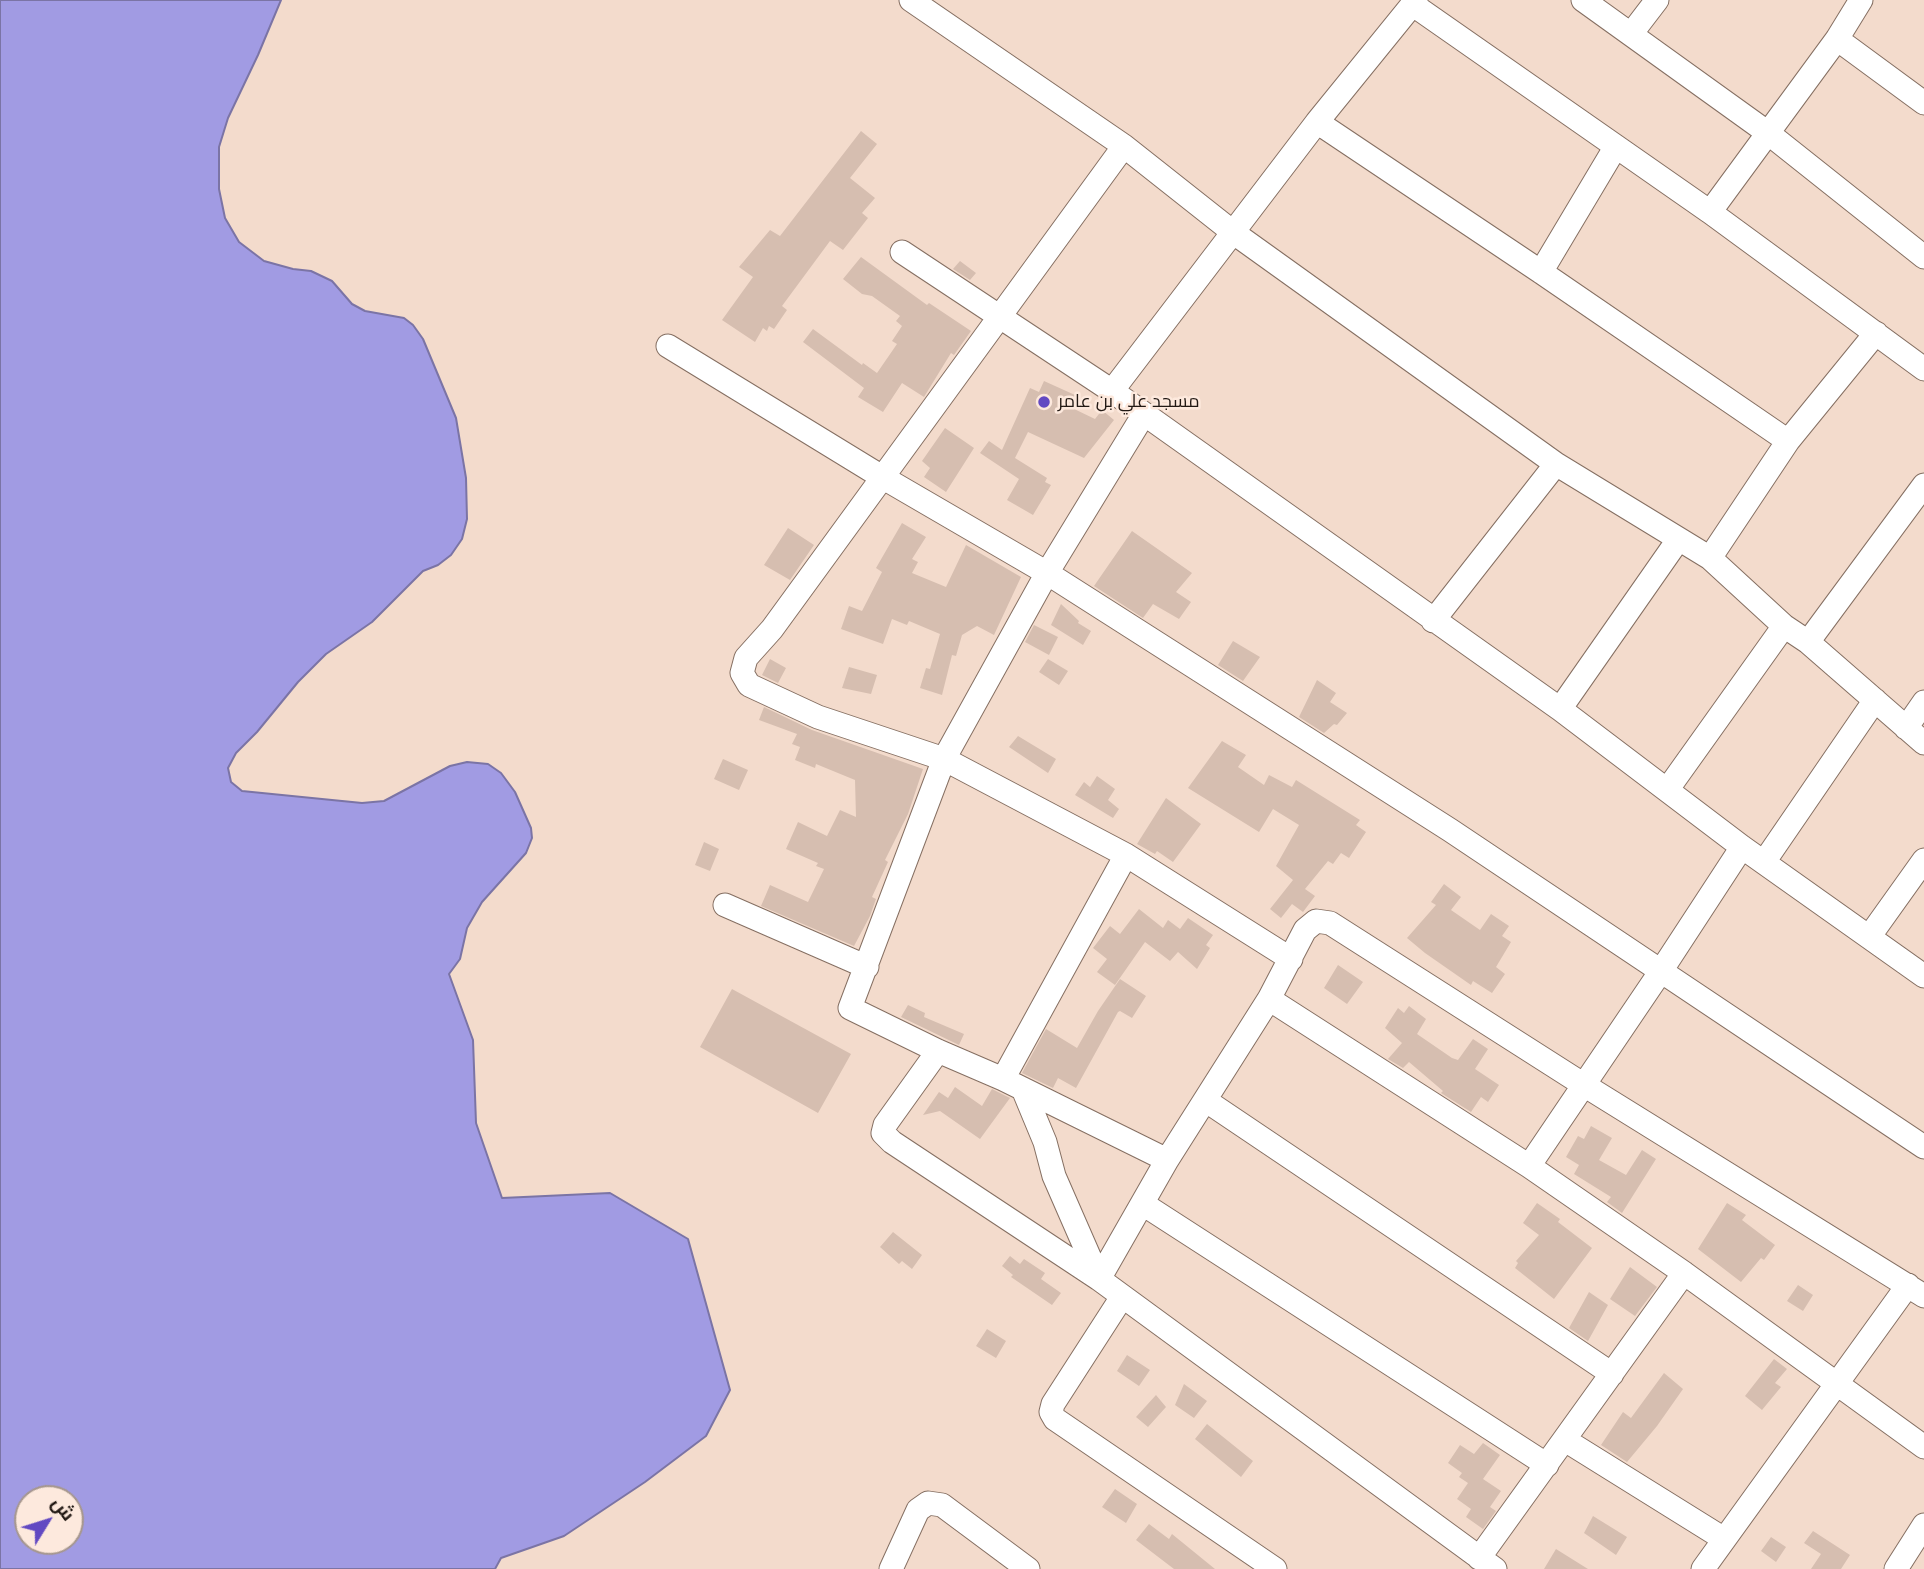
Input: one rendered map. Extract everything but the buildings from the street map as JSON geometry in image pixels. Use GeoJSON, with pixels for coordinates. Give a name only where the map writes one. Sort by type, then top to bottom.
{"type":"FeatureCollection","features":[{"type":"Feature","properties":{"kind":"street"},"geometry":{"type":"LineString","coordinates":[[911,0],[1124,146],[1234,233],[1556,464],[1710,558],[1784,626],[1808,642],[1924,743]]}},
{"type":"Feature","properties":{"kind":"street"},"geometry":{"type":"LineString","coordinates":[[1583,0],[1768,133],[1924,257]]}},
{"type":"Feature","properties":{"kind":"street"},"geometry":{"type":"LineString","coordinates":[[1631,34],[1657,0]]}},
{"type":"Feature","properties":{"kind":"street"},"geometry":{"type":"LineString","coordinates":[[1710,212],[1837,39],[1861,0]]}},
{"type":"Feature","properties":{"kind":"street"},"geometry":{"type":"LineString","coordinates":[[1112,391],[1317,122],[1414,2],[1615,148],[1710,212],[1924,369]]}},
{"type":"Feature","properties":{"kind":"street"},"geometry":{"type":"LineString","coordinates":[[1837,39],[1924,103]]}},
{"type":"Feature","properties":{"kind":"street"},"geometry":{"type":"LineString","coordinates":[[1317,122],[1788,441]]}},
{"type":"Feature","properties":{"kind":"street"},"geometry":{"type":"LineString","coordinates":[[1124,146],[772,629],[746,658],[742,673],[749,685],[818,717],[944,759],[1126,855],[1291,959]]}},
{"type":"Feature","properties":{"kind":"street"},"geometry":{"type":"LineString","coordinates":[[1541,272],[1615,148]]}},
{"type":"Feature","properties":{"kind":"street"},"geometry":{"type":"LineString","coordinates":[[902,252],[1112,391],[1560,709],[1742,846],[1924,976]]}},
{"type":"Feature","properties":{"kind":"street"},"geometry":{"type":"LineString","coordinates":[[1710,558],[1788,441],[1875,332]]}},
{"type":"Feature","properties":{"kind":"street"},"geometry":{"type":"LineString","coordinates":[[668,346],[882,477],[1047,573],[1450,830],[1924,1147]]}},
{"type":"Feature","properties":{"kind":"street"},"geometry":{"type":"LineString","coordinates":[[1144,414],[1047,573],[944,759],[850,1008],[1167,1160]]}},
{"type":"Feature","properties":{"kind":"street"},"geometry":{"type":"LineString","coordinates":[[1433,621],[1556,464]]}},
{"type":"Feature","properties":{"kind":"street"},"geometry":{"type":"LineString","coordinates":[[1808,642],[1924,485]]}},
{"type":"Feature","properties":{"kind":"street"},"geometry":{"type":"LineString","coordinates":[[1560,709],[1678,540]]}},
{"type":"Feature","properties":{"kind":"street"},"geometry":{"type":"LineString","coordinates":[[1667,790],[1784,626]]}},
{"type":"Feature","properties":{"kind":"street"},"geometry":{"type":"LineString","coordinates":[[1764,862],[1875,700]]}},
{"type":"Feature","properties":{"kind":"street"},"geometry":{"type":"LineString","coordinates":[[1906,727],[1924,702]]}},
{"type":"Feature","properties":{"kind":"street"},"geometry":{"type":"LineString","coordinates":[[1529,1166],[1742,846]]}},
{"type":"Feature","properties":{"kind":"street"},"geometry":{"type":"LineString","coordinates":[[1013,1084],[1126,855]]}},
{"type":"Feature","properties":{"kind":"street"},"geometry":{"type":"LineString","coordinates":[[1869,937],[1924,860]]}},
{"type":"Feature","properties":{"kind":"street"},"geometry":{"type":"LineString","coordinates":[[725,905],[866,967]]}},
{"type":"Feature","properties":{"kind":"street"},"geometry":{"type":"LineString","coordinates":[[1099,1279],[1167,1160],[1269,999],[1305,930],[1316,921],[1330,923],[1916,1290],[1837,1384],[1703,1569]]}},
{"type":"Feature","properties":{"kind":"street"},"geometry":{"type":"LineString","coordinates":[[1269,999],[1529,1166],[1684,1273],[1924,1447]]}},
{"type":"Feature","properties":{"kind":"street"},"geometry":{"type":"LineString","coordinates":[[938,1051],[885,1125],[883,1133],[892,1142],[1099,1279],[1487,1564],[1547,1465],[1684,1273]]}},
{"type":"Feature","properties":{"kind":"street"},"geometry":{"type":"LineString","coordinates":[[1013,1084],[1045,1142],[1054,1176],[1099,1279]]}},
{"type":"Feature","properties":{"kind":"street"},"geometry":{"type":"LineString","coordinates":[[1205,1100],[1612,1374]]}},
{"type":"Feature","properties":{"kind":"street"},"geometry":{"type":"LineString","coordinates":[[1143,1204],[1547,1465]]}},
{"type":"Feature","properties":{"kind":"street"},"geometry":{"type":"LineString","coordinates":[[1122,1297],[1053,1404],[1055,1419],[1275,1569]]}},
{"type":"Feature","properties":{"kind":"street"},"geometry":{"type":"LineString","coordinates":[[1565,1440],[1724,1539]]}},
{"type":"Feature","properties":{"kind":"street"},"geometry":{"type":"LineString","coordinates":[[891,1569],[918,1510],[928,1503],[942,1505],[1028,1569]]}},
{"type":"Feature","properties":{"kind":"street"},"geometry":{"type":"LineString","coordinates":[[1896,1569],[1924,1525]]}},
{"type":"Feature","properties":{"kind":"shaded area"},"geometry":{"type":"Polygon","coordinates":[[[0,0],[281,0],[228,118],[219,147],[219,189],[225,218],[239,242],[264,261],[311,271],[332,281],[352,304],[365,311],[404,318],[413,325],[423,339],[456,418],[466,478],[467,519],[462,539],[451,555],[438,565],[423,571],[372,622],[326,654],[298,682],[236,753],[228,768],[231,782],[242,791],[362,803],[384,801],[450,766],[467,762],[488,764],[501,773],[515,792],[531,828],[532,838],[526,853],[482,902],[467,928],[460,959],[449,974],[473,1040],[476,1123],[502,1198],[610,1193],[688,1239],[730,1390],[706,1436],[645,1482],[564,1536],[501,1558],[495,1569],[0,1569],[0,0]]]}},
{"type":"Feature","properties":{"kind":"place","name":"مسجد علي بن عامر"},"geometry":{"type":"Point","coordinates":[1044,402]}}]}
